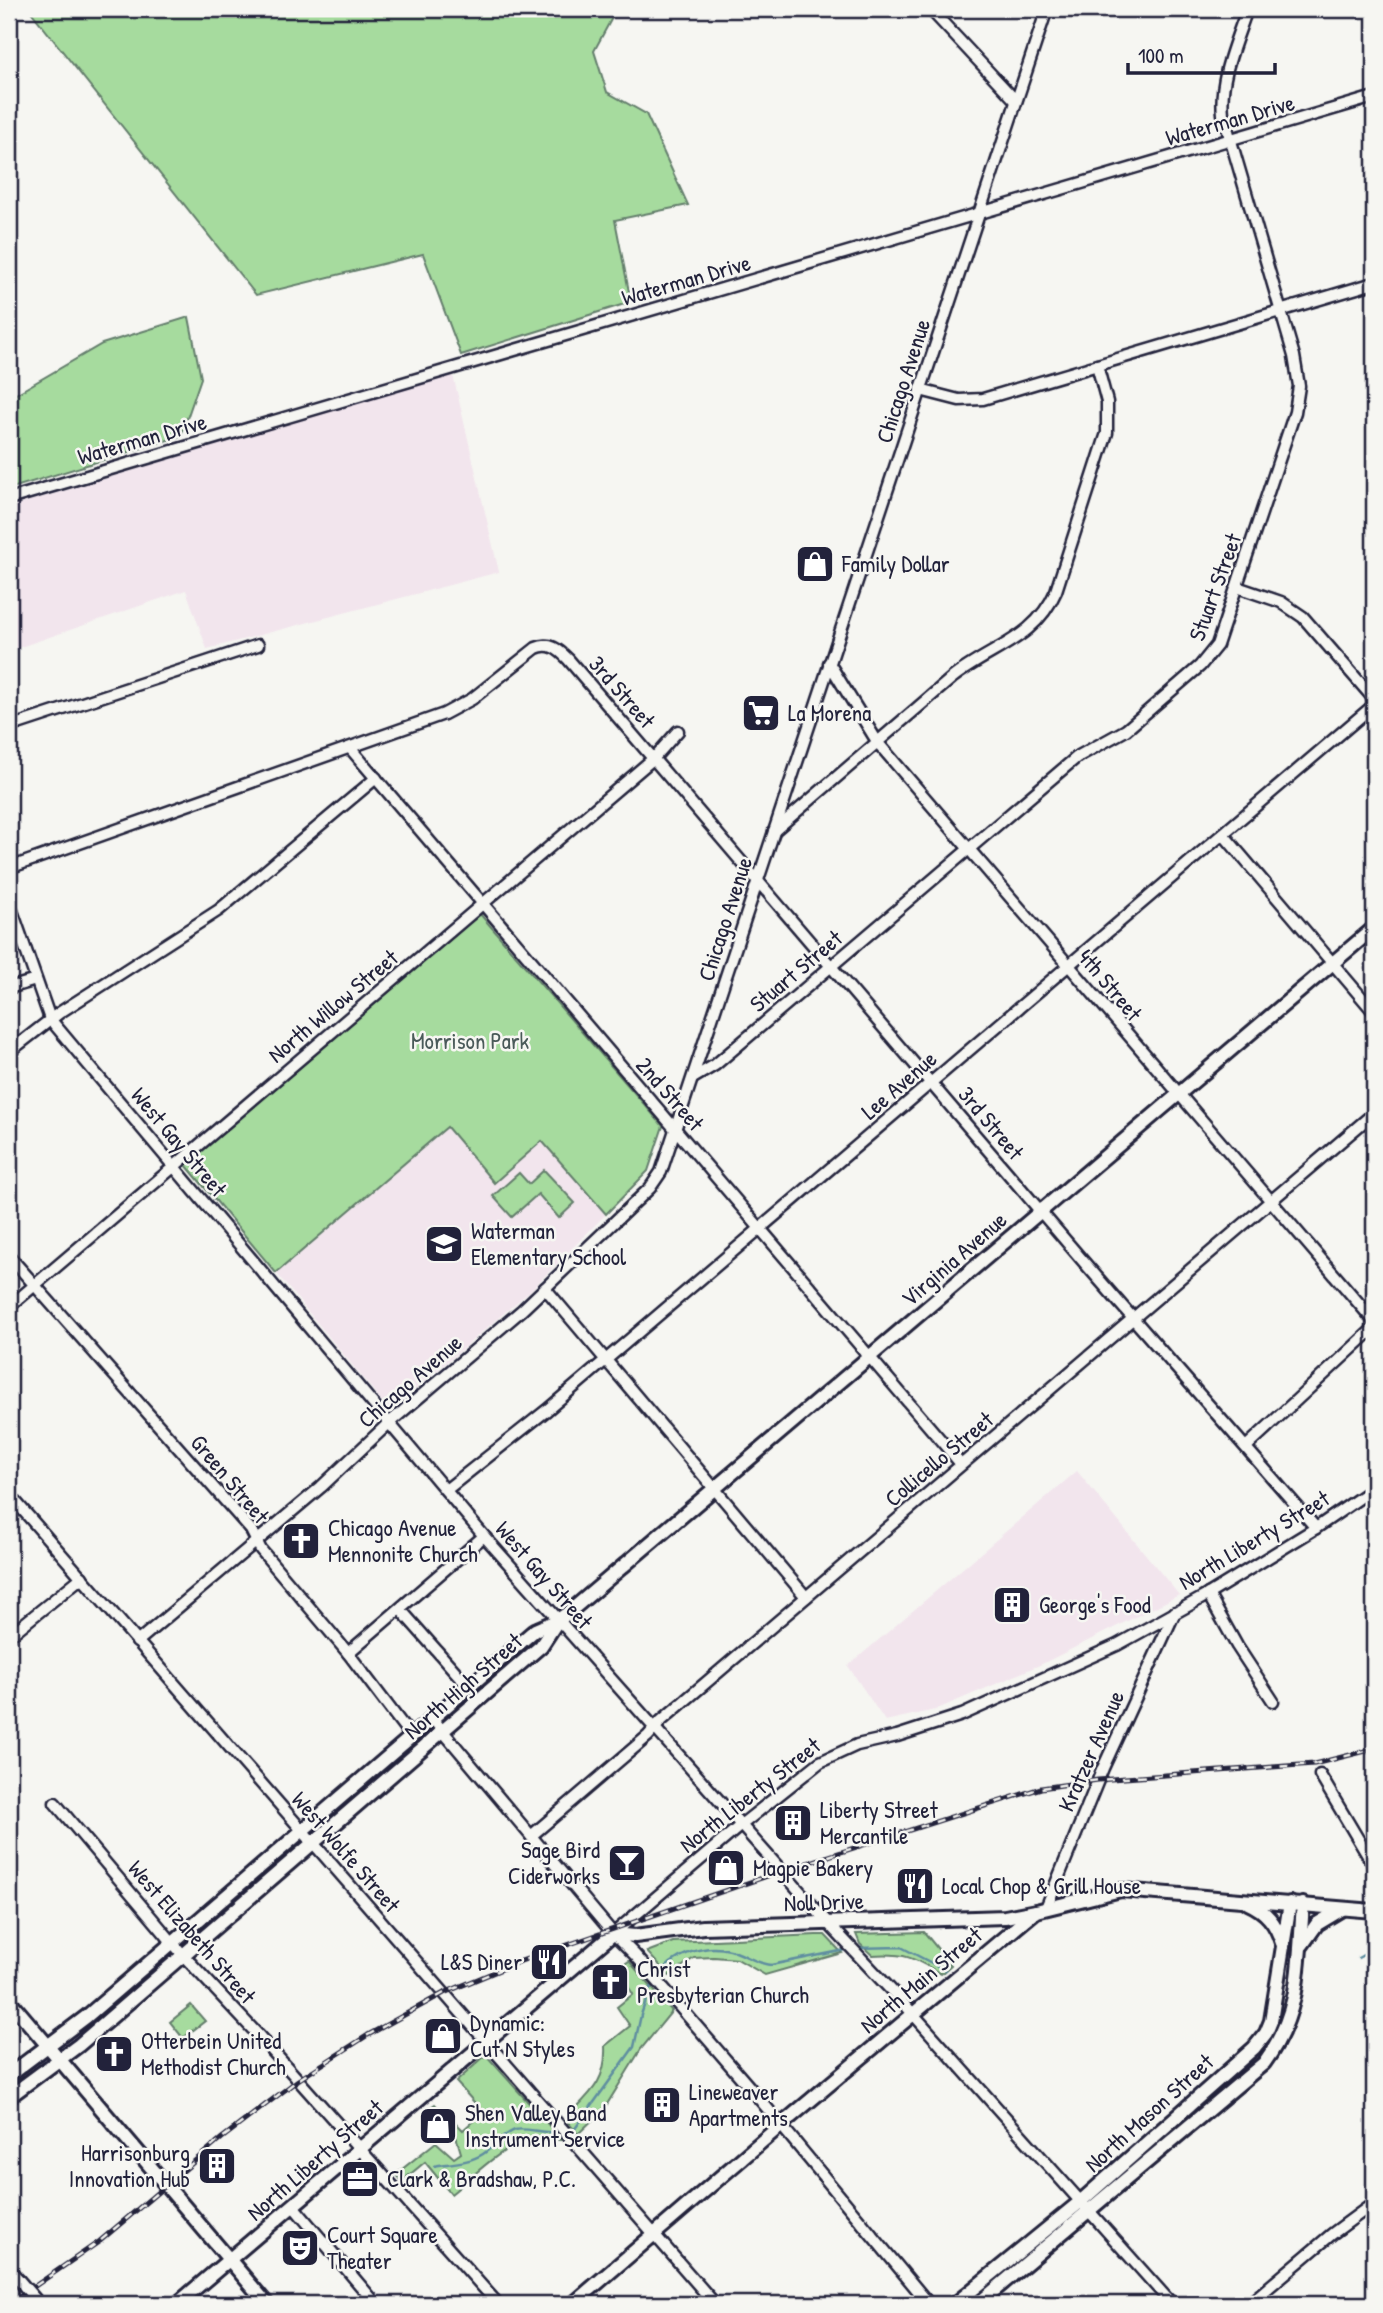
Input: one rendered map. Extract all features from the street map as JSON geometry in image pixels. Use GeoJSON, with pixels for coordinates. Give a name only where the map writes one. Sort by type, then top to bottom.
{"type":"FeatureCollection","features":[{"type":"Feature","properties":{"kind":"main road","name":"Virginia Avenue"},"geometry":{"type":"LineString","coordinates":[[558,1620],[715,1490],[1374,928]]}},
{"type":"Feature","properties":{"kind":"main road","name":"North High Street"},"geometry":{"type":"LineString","coordinates":[[9,2075],[86,2018],[534,1630],[558,1620]]}},
{"type":"Feature","properties":{"kind":"main road","name":"North High Street"},"geometry":{"type":"LineString","coordinates":[[9,2097],[61,2060],[541,1646],[558,1620]]}},
{"type":"Feature","properties":{"kind":"main road","name":"North Main Street"},"geometry":{"type":"LineString","coordinates":[[573,2304],[781,2125],[1041,1910],[1121,1891],[1374,1911]]}},
{"type":"Feature","properties":{"kind":"main road"},"geometry":{"type":"LineString","coordinates":[[1241,1899],[1267,1914],[1278,1931],[1283,1946]]}},
{"type":"Feature","properties":{"kind":"main road","name":"North Mason Street"},"geometry":{"type":"LineString","coordinates":[[978,2304],[1254,2048],[1266,2033],[1271,2021],[1283,1946],[1297,1904]]}},
{"type":"Feature","properties":{"kind":"main road","name":"North Mason Street"},"geometry":{"type":"LineString","coordinates":[[955,2304],[1084,2207],[1264,2063],[1280,2040],[1291,2015],[1300,1948],[1297,1904]]}},
{"type":"Feature","properties":{"kind":"main road"},"geometry":{"type":"LineString","coordinates":[[1300,1948],[1317,1924],[1343,1908]]}},
{"type":"Feature","properties":{"kind":"main road","name":"Noll Drive"},"geometry":{"type":"LineString","coordinates":[[613,1934],[635,1936],[703,1927],[1005,1917],[1041,1910]]}},
{"type":"Feature","properties":{"kind":"main road","name":"North Liberty Street"},"geometry":{"type":"LineString","coordinates":[[177,2304],[613,1934]]}},
{"type":"Feature","properties":{"kind":"main road"},"geometry":{"type":"LineString","coordinates":[[9,2000],[267,2304]]}},
{"type":"Feature","properties":{"kind":"street","name":"Chicago Avenue"},"geometry":{"type":"LineString","coordinates":[[137,1642],[321,1487],[389,1423],[545,1288],[653,1184],[666,1163],[1047,9]]}},
{"type":"Feature","properties":{"kind":"street","name":"Stuart Street"},"geometry":{"type":"LineString","coordinates":[[693,1078],[715,1065],[1077,757],[1120,734],[1200,666],[1221,637],[1298,396],[1297,366],[1222,106],[1224,80],[1247,9]]}},
{"type":"Feature","properties":{"kind":"street"},"geometry":{"type":"LineString","coordinates":[[935,11],[1016,101]]}},
{"type":"Feature","properties":{"kind":"street","name":"Waterman Drive"},"geometry":{"type":"LineString","coordinates":[[9,499],[1374,97]]}},
{"type":"Feature","properties":{"kind":"street"},"geometry":{"type":"LineString","coordinates":[[920,390],[951,399],[975,400],[1374,283]]}},
{"type":"Feature","properties":{"kind":"street"},"geometry":{"type":"LineString","coordinates":[[774,831],[959,673],[1025,633],[1048,607],[1056,591],[1105,442],[1108,408],[1097,365]]}},
{"type":"Feature","properties":{"kind":"street"},"geometry":{"type":"LineString","coordinates":[[1237,587],[1276,600],[1296,611],[1374,699]]}},
{"type":"Feature","properties":{"kind":"street"},"geometry":{"type":"LineString","coordinates":[[9,727],[258,645]]}},
{"type":"Feature","properties":{"kind":"street","name":"3rd Street"},"geometry":{"type":"LineString","coordinates":[[350,748],[439,716],[472,699],[536,648],[547,645],[554,647],[568,659],[654,758],[1041,1212],[1316,1528]]}},
{"type":"Feature","properties":{"kind":"street","name":"4th Street"},"geometry":{"type":"LineString","coordinates":[[829,663],[878,743],[1374,1321]]}},
{"type":"Feature","properties":{"kind":"street","name":"Lee Avenue"},"geometry":{"type":"LineString","coordinates":[[446,1490],[547,1410],[1374,705]]}},
{"type":"Feature","properties":{"kind":"street","name":"North Willow Street"},"geometry":{"type":"LineString","coordinates":[[9,1307],[654,758],[678,731]]}},
{"type":"Feature","properties":{"kind":"street"},"geometry":{"type":"LineString","coordinates":[[9,869],[350,748]]}},
{"type":"Feature","properties":{"kind":"street","name":"2nd Street"},"geometry":{"type":"LineString","coordinates":[[350,748],[961,1464]]}},
{"type":"Feature","properties":{"kind":"street"},"geometry":{"type":"LineString","coordinates":[[9,1052],[50,1019],[219,910],[376,778]]}},
{"type":"Feature","properties":{"kind":"street"},"geometry":{"type":"LineString","coordinates":[[1223,834],[1374,1012]]}},
{"type":"Feature","properties":{"kind":"street","name":"West Gay Street"},"geometry":{"type":"LineString","coordinates":[[9,902],[50,1019],[484,1536],[1172,2304]]}},
{"type":"Feature","properties":{"kind":"street"},"geometry":{"type":"LineString","coordinates":[[9,988],[36,980]]}},
{"type":"Feature","properties":{"kind":"street","name":"Collicello Street"},"geometry":{"type":"LineString","coordinates":[[531,1836],[648,1736],[654,1727],[1374,1113]]}},
{"type":"Feature","properties":{"kind":"street","name":"Green Street"},"geometry":{"type":"LineString","coordinates":[[9,1256],[251,1530],[261,1550],[348,1653],[410,1735]]}},
{"type":"Feature","properties":{"kind":"street"},"geometry":{"type":"LineString","coordinates":[[545,1288],[806,1597]]}},
{"type":"Feature","properties":{"kind":"street"},"geometry":{"type":"LineString","coordinates":[[1246,1447],[1374,1328]]}},
{"type":"Feature","properties":{"kind":"street","name":"North Liberty Street"},"geometry":{"type":"LineString","coordinates":[[613,1934],[808,1770],[832,1755],[857,1745],[910,1732],[961,1715],[1117,1645],[1208,1594],[1316,1528],[1374,1488]]}},
{"type":"Feature","properties":{"kind":"street","name":"West Wolfe Street"},"geometry":{"type":"LineString","coordinates":[[9,1494],[715,2304]]}},
{"type":"Feature","properties":{"kind":"street"},"geometry":{"type":"LineString","coordinates":[[348,1653],[484,1536]]}},
{"type":"Feature","properties":{"kind":"street"},"geometry":{"type":"LineString","coordinates":[[9,1636],[82,1577]]}},
{"type":"Feature","properties":{"kind":"street"},"geometry":{"type":"LineString","coordinates":[[1208,1594],[1237,1646],[1273,1701]]}},
{"type":"Feature","properties":{"kind":"street"},"geometry":{"type":"LineString","coordinates":[[400,1609],[468,1686]]}},
{"type":"Feature","properties":{"kind":"street","name":"Kratzer Avenue"},"geometry":{"type":"LineString","coordinates":[[1041,1910],[1175,1612]]}},
{"type":"Feature","properties":{"kind":"street"},"geometry":{"type":"LineString","coordinates":[[431,1717],[613,1934],[650,1972],[781,2125],[929,2304]]}},
{"type":"Feature","properties":{"kind":"street"},"geometry":{"type":"LineString","coordinates":[[1320,1774],[1374,1866]]}},
{"type":"Feature","properties":{"kind":"street","name":"West Elizabeth Street"},"geometry":{"type":"LineString","coordinates":[[55,1803],[183,1955],[498,2304]]}},
{"type":"Feature","properties":{"kind":"street"},"geometry":{"type":"LineString","coordinates":[[1249,2304],[1332,2234],[1374,2203]]}},
{"type":"Feature","properties":{"kind":"street"},"geometry":{"type":"LineString","coordinates":[[293,2207],[376,2304]]}},
{"type":"Feature","properties":{"kind":"street"},"geometry":{"type":"LineString","coordinates":[[9,2269],[38,2302]]}},
{"type":"Feature","properties":{"kind":"shaded area"},"geometry":{"type":"Polygon","coordinates":[[[453,375],[499,572],[207,649],[186,590],[9,651],[9,507],[453,375]]]}},
{"type":"Feature","properties":{"kind":"shaded area","name":"Waterman Elementary School"},"geometry":{"type":"Polygon","coordinates":[[[447,1127],[542,1140],[606,1214],[531,1290],[390,1411],[276,1273],[447,1127]]]}},
{"type":"Feature","properties":{"kind":"shaded area"},"geometry":{"type":"Polygon","coordinates":[[[1077,1471],[1179,1595],[1042,1664],[935,1710],[885,1721],[848,1666],[1077,1471]]]}},
{"type":"Feature","properties":{"kind":"green space"},"geometry":{"type":"Polygon","coordinates":[[[29,9],[613,9],[614,14],[594,51],[607,92],[646,114],[688,205],[615,220],[631,302],[461,355],[423,254],[256,295],[29,9]]]}},
{"type":"Feature","properties":{"kind":"green space"},"geometry":{"type":"Polygon","coordinates":[[[189,317],[201,378],[181,436],[9,489],[9,398],[102,344],[189,317]]]}},
{"type":"Feature","properties":{"kind":"green space","name":"Morrison Park"},"geometry":{"type":"Polygon","coordinates":[[[480,914],[663,1126],[648,1171],[606,1214],[542,1141],[494,1183],[447,1127],[276,1273],[186,1165],[480,914]]]}},
{"type":"Feature","properties":{"kind":"green space"},"geometry":{"type":"Polygon","coordinates":[[[544,1170],[575,1203],[559,1218],[538,1194],[512,1217],[493,1196],[519,1173],[529,1184],[544,1170]]]}},
{"type":"Feature","properties":{"kind":"green space"},"geometry":{"type":"Polygon","coordinates":[[[924,1932],[951,1965],[941,1974],[908,1957],[872,1955],[860,1944],[856,1934],[924,1932]]]}},
{"type":"Feature","properties":{"kind":"green space"},"geometry":{"type":"Polygon","coordinates":[[[825,1935],[842,1953],[765,1975],[737,1959],[714,1957],[694,1958],[669,1976],[647,1952],[673,1942],[825,1935]]]}},
{"type":"Feature","properties":{"kind":"green space"},"geometry":{"type":"Polygon","coordinates":[[[629,1961],[672,2011],[641,2049],[604,2109],[578,2134],[565,2119],[599,2079],[605,2059],[605,2046],[630,2026],[617,2007],[633,1994],[617,1969],[629,1961]]]}},
{"type":"Feature","properties":{"kind":"green space"},"geometry":{"type":"Polygon","coordinates":[[[191,2005],[205,2021],[183,2038],[170,2022],[191,2005]]]}},
{"type":"Feature","properties":{"kind":"green space"},"geometry":{"type":"Polygon","coordinates":[[[486,2055],[562,2140],[534,2140],[509,2148],[451,2194],[425,2162],[402,2181],[396,2174],[436,2142],[454,2158],[461,2153],[456,2136],[431,2107],[435,2104],[450,2122],[453,2120],[463,2130],[483,2112],[456,2082],[486,2055]]]}},
{"type":"Feature","properties":{"kind":"waterway"},"geometry":{"type":"LineString","coordinates":[[856,1948],[901,1947],[945,1970]]}},
{"type":"Feature","properties":{"kind":"waterway"},"geometry":{"type":"LineString","coordinates":[[658,1977],[680,1957],[710,1948],[730,1950],[771,1965],[850,1949]]}},
{"type":"Feature","properties":{"kind":"waterway"},"geometry":{"type":"LineString","coordinates":[[1358,1958],[1374,1949]]}},
{"type":"Feature","properties":{"kind":"waterway"},"geometry":{"type":"LineString","coordinates":[[569,2131],[574,2130],[634,2047],[641,2015],[654,1983]]}},
{"type":"Feature","properties":{"kind":"waterway"},"geometry":{"type":"LineString","coordinates":[[434,2166],[478,2157],[515,2130],[559,2132]]}},
{"type":"Feature","properties":{"kind":"railway"},"geometry":{"type":"LineString","coordinates":[[9,2304],[100,2241],[222,2138],[298,2080],[368,2035],[444,1993],[521,1961],[782,1871],[1041,1788],[1098,1780],[1314,1764],[1374,1749]]}},
{"type":"Feature","properties":{"kind":"place","name":"Family Dollar"},"geometry":{"type":"Point","coordinates":[815,564]}},
{"type":"Feature","properties":{"kind":"place","name":"La Morena"},"geometry":{"type":"Point","coordinates":[761,713]}},
{"type":"Feature","properties":{"kind":"place","name":"Waterman Elementary School"},"geometry":{"type":"Point","coordinates":[444,1244]}},
{"type":"Feature","properties":{"kind":"place","name":"Chicago Avenue Mennonite Church"},"geometry":{"type":"Point","coordinates":[301,1541]}},
{"type":"Feature","properties":{"kind":"place","name":"George's Food"},"geometry":{"type":"Point","coordinates":[1012,1605]}},
{"type":"Feature","properties":{"kind":"place","name":"Liberty Street Mercantile"},"geometry":{"type":"Point","coordinates":[793,1823]}},
{"type":"Feature","properties":{"kind":"place","name":"Sage Bird Ciderworks"},"geometry":{"type":"Point","coordinates":[627,1863]}},
{"type":"Feature","properties":{"kind":"place","name":"Magpie Bakery"},"geometry":{"type":"Point","coordinates":[726,1868]}},
{"type":"Feature","properties":{"kind":"place","name":"Local Chop & Grill House"},"geometry":{"type":"Point","coordinates":[915,1886]}},
{"type":"Feature","properties":{"kind":"place","name":"L&S Diner"},"geometry":{"type":"Point","coordinates":[549,1962]}},
{"type":"Feature","properties":{"kind":"place","name":"Christ Presbyterian Church"},"geometry":{"type":"Point","coordinates":[610,1982]}},
{"type":"Feature","properties":{"kind":"place","name":"Dynamic: Cut N Styles"},"geometry":{"type":"Point","coordinates":[443,2036]}},
{"type":"Feature","properties":{"kind":"place","name":"Otterbein United Methodist Church"},"geometry":{"type":"Point","coordinates":[114,2054]}},
{"type":"Feature","properties":{"kind":"place","name":"Lineweaver Apartments"},"geometry":{"type":"Point","coordinates":[662,2105]}},
{"type":"Feature","properties":{"kind":"place","name":"Shen Valley Band Instrument Service"},"geometry":{"type":"Point","coordinates":[438,2126]}},
{"type":"Feature","properties":{"kind":"place","name":"Harrisonburg Innovation Hub"},"geometry":{"type":"Point","coordinates":[217,2166]}},
{"type":"Feature","properties":{"kind":"place","name":"Clark & Bradshaw, P.C."},"geometry":{"type":"Point","coordinates":[360,2179]}},
{"type":"Feature","properties":{"kind":"place","name":"Court Square Theater"},"geometry":{"type":"Point","coordinates":[300,2248]}}]}
